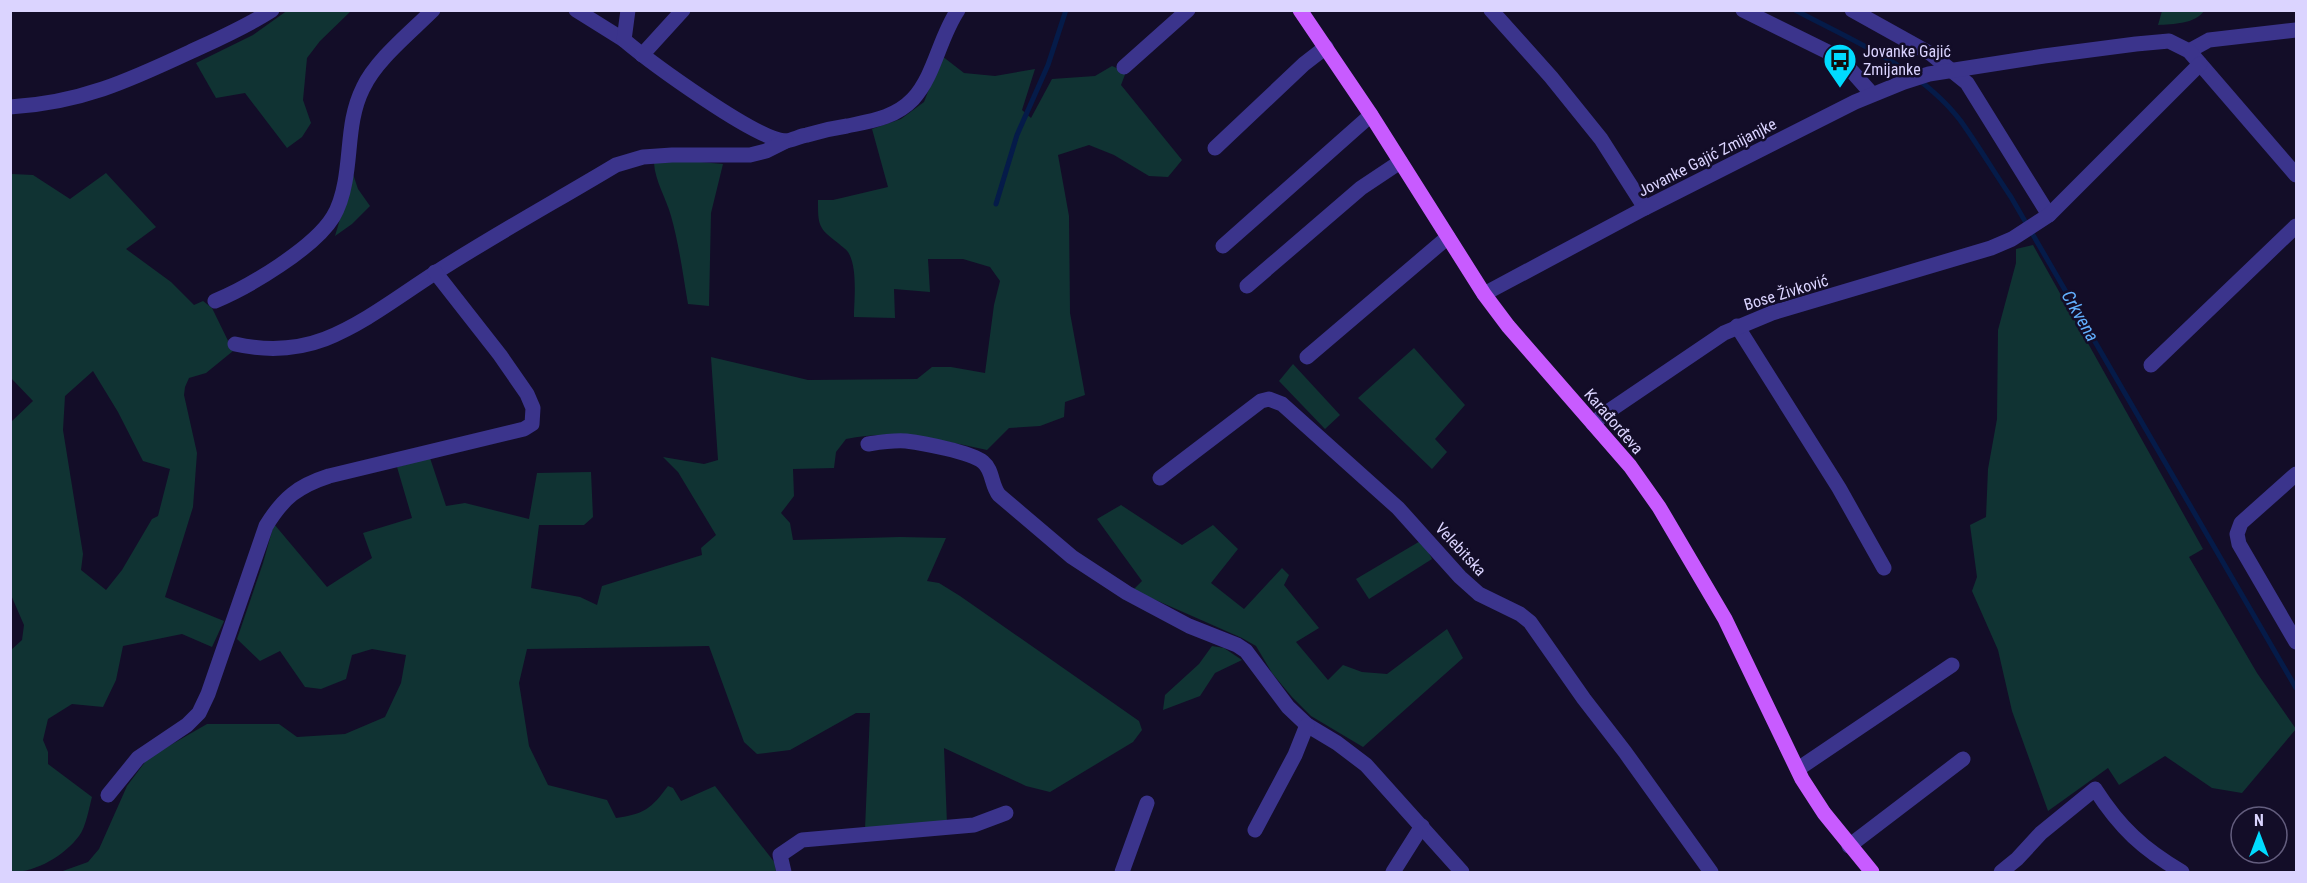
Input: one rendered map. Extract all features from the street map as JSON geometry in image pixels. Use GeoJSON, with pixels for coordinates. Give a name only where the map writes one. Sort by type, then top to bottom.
{"type":"FeatureCollection","features":[{"type":"Feature","properties":{"kind":"main road","name":"Karađorđeva"},"geometry":{"type":"LineString","coordinates":[[1300,10],[1371,115],[1484,294],[1508,326],[1630,466],[1686,550],[1725,619],[1798,769],[1824,813],[1872,873]]}},
{"type":"Feature","properties":{"kind":"street"},"geometry":{"type":"LineString","coordinates":[[10,107],[64,101],[134,79],[248,26],[272,10]]}},
{"type":"Feature","properties":{"kind":"street"},"geometry":{"type":"LineString","coordinates":[[215,301],[274,270],[327,224],[338,206],[345,182],[352,122],[364,86],[386,57],[433,10]]}},
{"type":"Feature","properties":{"kind":"street"},"geometry":{"type":"LineString","coordinates":[[576,10],[624,40],[642,55],[740,121],[763,133],[786,141]]}},
{"type":"Feature","properties":{"kind":"street"},"geometry":{"type":"LineString","coordinates":[[624,40],[628,10]]}},
{"type":"Feature","properties":{"kind":"street"},"geometry":{"type":"LineString","coordinates":[[642,55],[683,10]]}},
{"type":"Feature","properties":{"kind":"street"},"geometry":{"type":"LineString","coordinates":[[236,344],[272,349],[300,346],[326,339],[352,326],[435,272],[616,165],[643,157],[750,155],[824,130],[885,118],[908,104],[922,87],[944,34],[958,10]]}},
{"type":"Feature","properties":{"kind":"street"},"geometry":{"type":"LineString","coordinates":[[1124,67],[1188,10]]}},
{"type":"Feature","properties":{"kind":"street"},"geometry":{"type":"LineString","coordinates":[[1491,10],[1551,76],[1596,134],[1645,208]]}},
{"type":"Feature","properties":{"kind":"street"},"geometry":{"type":"LineString","coordinates":[[1743,10],[1832,54],[1849,68],[1872,94]]}},
{"type":"Feature","properties":{"kind":"street"},"geometry":{"type":"LineString","coordinates":[[1852,10],[1931,54],[1967,82],[2045,219],[2200,64]]}},
{"type":"Feature","properties":{"kind":"street"},"geometry":{"type":"LineString","coordinates":[[2296,30],[2208,40],[2189,51],[2296,175]]}},
{"type":"Feature","properties":{"kind":"street","name":"Jovanke Gajić Zmijanjke"},"geometry":{"type":"LineString","coordinates":[[1484,294],[1645,208],[1872,94],[1904,82],[1929,74],[1954,70],[2163,41],[2174,42],[2189,51]]}},
{"type":"Feature","properties":{"kind":"street"},"geometry":{"type":"LineString","coordinates":[[1215,148],[1304,64],[1326,47]]}},
{"type":"Feature","properties":{"kind":"street"},"geometry":{"type":"LineString","coordinates":[[1223,246],[1371,115]]}},
{"type":"Feature","properties":{"kind":"street"},"geometry":{"type":"LineString","coordinates":[[1247,286],[1360,188],[1400,162]]}},
{"type":"Feature","properties":{"kind":"street","name":"Bose Živković"},"geometry":{"type":"LineString","coordinates":[[1593,424],[1603,415],[1737,326],[1968,256],[2012,239],[2045,219]]}},
{"type":"Feature","properties":{"kind":"street"},"geometry":{"type":"LineString","coordinates":[[2151,365],[2296,226]]}},
{"type":"Feature","properties":{"kind":"street"},"geometry":{"type":"LineString","coordinates":[[1307,357],[1448,237]]}},
{"type":"Feature","properties":{"kind":"street"},"geometry":{"type":"LineString","coordinates":[[108,795],[138,758],[187,725],[199,713],[208,694],[266,526],[278,506],[294,491],[310,482],[329,476],[524,429],[532,424],[533,408],[527,394],[500,355],[435,272]]}},
{"type":"Feature","properties":{"kind":"street"},"geometry":{"type":"LineString","coordinates":[[1737,326],[1833,477],[1884,568]]}},
{"type":"Feature","properties":{"kind":"street","name":"Velebitska"},"geometry":{"type":"LineString","coordinates":[[1160,478],[1261,401],[1269,399],[1282,404],[1398,508],[1466,583],[1479,594],[1520,614],[1530,622],[1711,873]]}},
{"type":"Feature","properties":{"kind":"street"},"geometry":{"type":"LineString","coordinates":[[868,444],[906,441],[958,452],[983,462],[988,467],[992,484],[999,495],[1072,557],[1127,593],[1190,626],[1237,645],[1246,651],[1288,706],[1307,725],[1337,742],[1366,765],[1462,873]]}},
{"type":"Feature","properties":{"kind":"street"},"geometry":{"type":"LineString","coordinates":[[2296,474],[2241,523],[2237,534],[2239,544],[2296,642]]}},
{"type":"Feature","properties":{"kind":"street"},"geometry":{"type":"LineString","coordinates":[[1798,769],[1952,665]]}},
{"type":"Feature","properties":{"kind":"street"},"geometry":{"type":"LineString","coordinates":[[1255,830],[1295,755],[1307,725]]}},
{"type":"Feature","properties":{"kind":"street"},"geometry":{"type":"LineString","coordinates":[[1849,846],[1963,759]]}},
{"type":"Feature","properties":{"kind":"street"},"geometry":{"type":"LineString","coordinates":[[2001,873],[2041,833],[2095,789],[2114,818],[2126,831],[2182,873]]}},
{"type":"Feature","properties":{"kind":"street"},"geometry":{"type":"LineString","coordinates":[[1122,873],[1147,803]]}},
{"type":"Feature","properties":{"kind":"street"},"geometry":{"type":"LineString","coordinates":[[784,873],[780,855],[802,840],[974,825],[1006,813]]}},
{"type":"Feature","properties":{"kind":"street"},"geometry":{"type":"LineString","coordinates":[[1393,873],[1410,842],[1422,826]]}},
{"type":"Feature","properties":{"kind":"green space"},"geometry":{"type":"Polygon","coordinates":[[[288,10],[351,11],[320,41],[307,58],[303,100],[311,123],[302,137],[287,148],[245,93],[216,98],[196,63],[253,35],[288,10]]]}},
{"type":"Feature","properties":{"kind":"green space"},"geometry":{"type":"Polygon","coordinates":[[[2162,10],[2204,11],[2189,21],[2158,25],[2162,10]]]}},
{"type":"Feature","properties":{"kind":"green space"},"geometry":{"type":"Polygon","coordinates":[[[942,56],[964,73],[995,76],[1035,69],[1022,110],[1031,118],[1052,79],[1095,76],[1112,66],[1126,72],[1121,85],[1182,160],[1168,177],[1149,176],[1114,155],[1089,145],[1058,155],[1069,216],[1070,313],[1085,395],[1065,402],[1064,417],[1040,426],[1009,428],[987,450],[934,439],[899,435],[846,439],[836,452],[834,468],[793,469],[794,496],[781,513],[790,523],[793,540],[946,538],[927,581],[939,583],[960,596],[1139,721],[1142,730],[1133,742],[1050,792],[1026,786],[944,748],[947,824],[865,829],[870,713],[856,713],[790,750],[757,754],[744,742],[709,646],[527,649],[519,683],[529,746],[548,785],[607,800],[616,818],[634,815],[646,809],[668,786],[673,788],[681,801],[715,786],[775,863],[776,872],[60,872],[88,862],[99,849],[127,786],[148,758],[207,724],[279,724],[297,737],[345,734],[385,717],[401,683],[406,655],[372,649],[352,655],[346,679],[321,689],[305,687],[280,651],[260,661],[237,639],[274,524],[327,587],[372,558],[363,533],[412,518],[397,467],[430,458],[446,506],[465,503],[529,519],[537,473],[591,472],[593,517],[584,525],[539,525],[531,588],[580,597],[597,605],[602,586],[702,555],[701,548],[716,535],[678,472],[663,457],[704,464],[718,460],[711,357],[808,380],[917,379],[932,367],[951,367],[985,373],[994,305],[1000,281],[990,267],[963,259],[928,259],[930,292],[894,289],[895,318],[854,317],[855,284],[851,258],[847,251],[823,229],[818,215],[818,200],[833,200],[888,187],[872,129],[901,119],[924,102],[942,56]]]}},
{"type":"Feature","properties":{"kind":"green space"},"geometry":{"type":"Polygon","coordinates":[[[689,161],[723,164],[711,213],[709,306],[688,304],[674,227],[656,176],[654,163],[689,161]]]}},
{"type":"Feature","properties":{"kind":"green space"},"geometry":{"type":"Polygon","coordinates":[[[352,171],[358,189],[370,206],[352,224],[335,236],[348,192],[352,171]]]}},
{"type":"Feature","properties":{"kind":"green space"},"geometry":{"type":"Polygon","coordinates":[[[106,173],[156,227],[126,249],[171,282],[194,305],[203,301],[212,308],[233,351],[206,373],[189,378],[185,387],[184,395],[197,453],[193,507],[165,597],[224,621],[212,647],[182,634],[123,646],[116,680],[103,707],[72,704],[48,719],[43,740],[48,752],[48,764],[92,797],[85,823],[73,843],[48,862],[29,870],[10,872],[10,651],[22,640],[24,625],[11,595],[11,422],[33,401],[11,378],[11,176],[12,174],[33,175],[70,199],[106,173]],[[93,371],[65,396],[63,430],[83,554],[81,570],[106,590],[122,570],[152,519],[158,516],[170,469],[143,461],[118,412],[93,371]]]}},
{"type":"Feature","properties":{"kind":"green space"},"geometry":{"type":"Polygon","coordinates":[[[2033,245],[2203,549],[2189,557],[2257,673],[2296,729],[2242,793],[2212,788],[2165,756],[2119,785],[2108,768],[2048,811],[2012,711],[1998,650],[1972,591],[1977,577],[1970,525],[1986,517],[1988,469],[1997,419],[1998,330],[2016,263],[2016,249],[2033,245]]]}},
{"type":"Feature","properties":{"kind":"green space"},"geometry":{"type":"Polygon","coordinates":[[[1414,348],[1465,405],[1435,439],[1447,452],[1432,469],[1358,398],[1414,348]]]}},
{"type":"Feature","properties":{"kind":"green space"},"geometry":{"type":"Polygon","coordinates":[[[1293,364],[1340,415],[1325,429],[1279,381],[1293,364]]]}},
{"type":"Feature","properties":{"kind":"green space"},"geometry":{"type":"Polygon","coordinates":[[[1121,505],[1182,545],[1213,525],[1238,549],[1211,583],[1244,609],[1282,568],[1289,575],[1284,585],[1319,628],[1296,642],[1328,680],[1343,665],[1362,672],[1387,674],[1447,629],[1463,658],[1363,747],[1311,716],[1272,673],[1256,646],[1133,590],[1142,581],[1097,519],[1121,505]]]}},
{"type":"Feature","properties":{"kind":"green space"},"geometry":{"type":"Polygon","coordinates":[[[1422,540],[1432,559],[1369,599],[1356,579],[1422,540]]]}},
{"type":"Feature","properties":{"kind":"green space"},"geometry":{"type":"Polygon","coordinates":[[[1212,646],[1224,648],[1242,660],[1215,673],[1200,696],[1163,710],[1165,695],[1199,664],[1212,646]]]}},
{"type":"Feature","properties":{"kind":"waterway"},"geometry":{"type":"LineString","coordinates":[[996,204],[1017,135],[1048,65],[1066,10]]}},
{"type":"Feature","properties":{"kind":"waterway","name":"Crkvena"},"geometry":{"type":"LineString","coordinates":[[1795,10],[1862,44],[1905,70],[1944,101],[1960,120],[2011,197],[2296,688]]}},
{"type":"Feature","properties":{"kind":"place","name":"Jovanke Gajić Zmijanke"},"geometry":{"type":"Point","coordinates":[1840,89]}}]}
